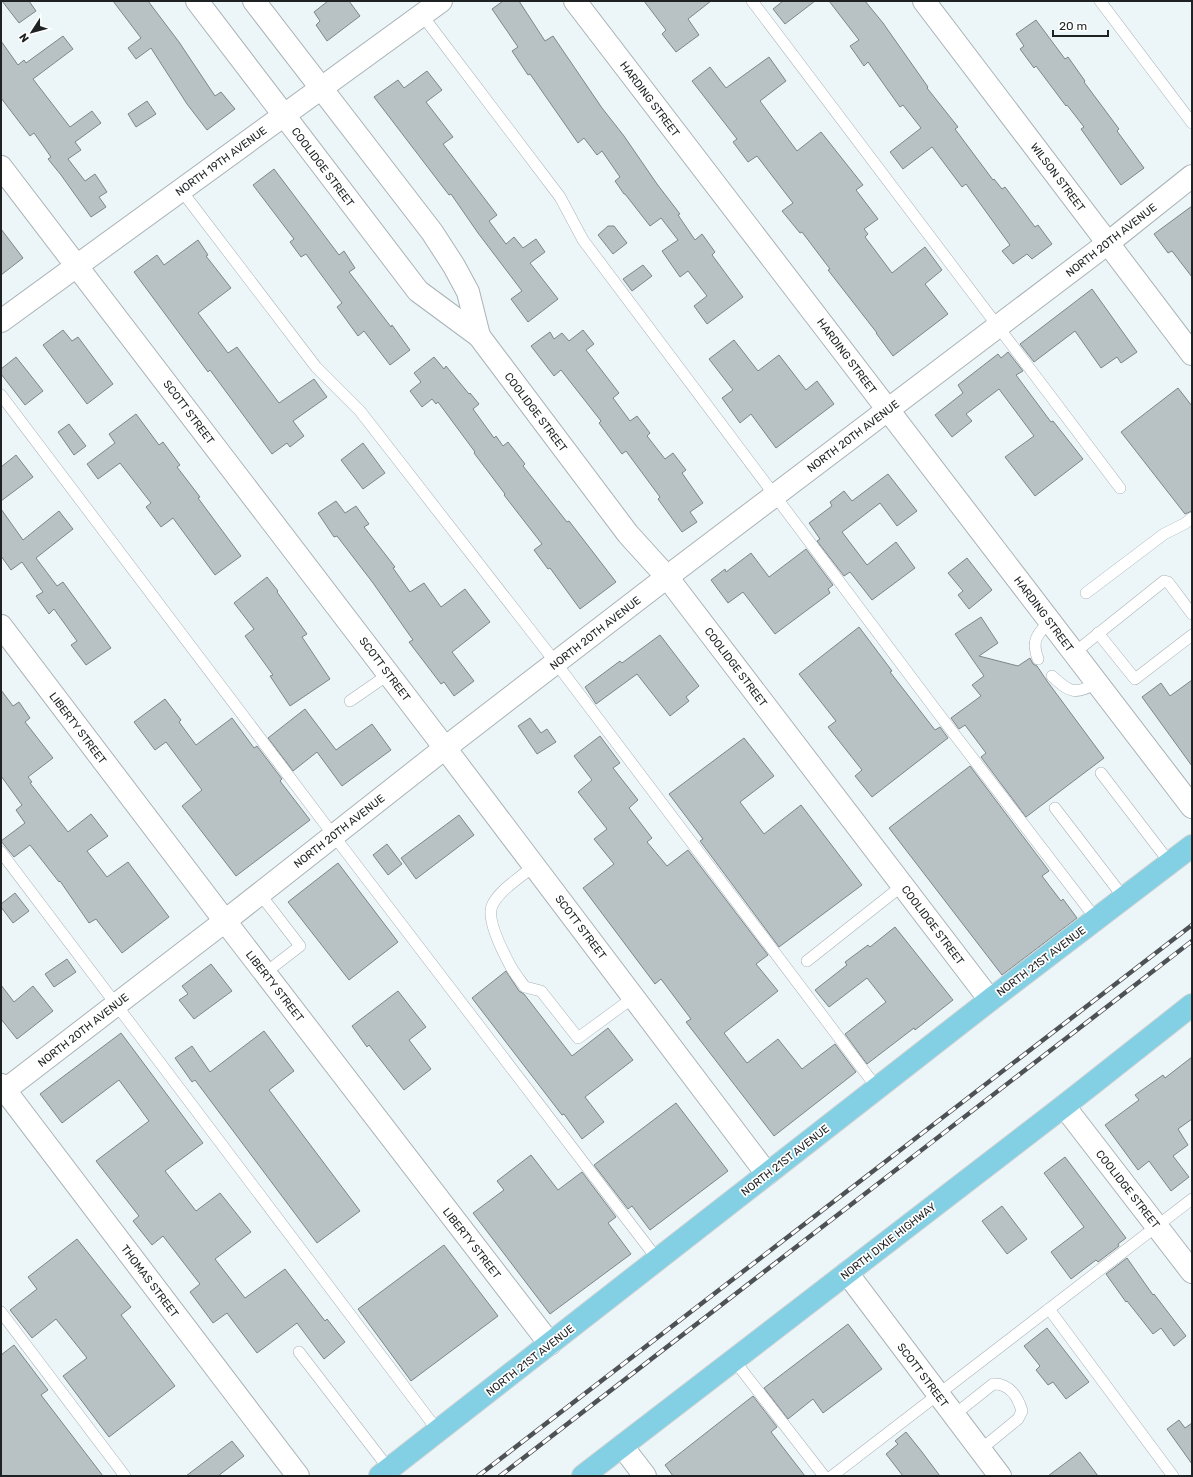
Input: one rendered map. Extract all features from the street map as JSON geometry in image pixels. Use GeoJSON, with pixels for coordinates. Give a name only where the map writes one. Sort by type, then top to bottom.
{"type":"FeatureCollection","features":[{"type":"Feature","properties":{"kind":"main road","name":"NORTH 21ST AVENUE"},"geometry":{"type":"LineString","coordinates":[[384,1472],[990,1000],[1192,846]]}},
{"type":"Feature","properties":{"kind":"main road","name":"NORTH DIXIE HIGHWAY"},"geometry":{"type":"LineString","coordinates":[[583,1476],[1064,1106],[1192,1005]]}},
{"type":"Feature","properties":{"kind":"street","name":"COOLIDGE STREET"},"geometry":{"type":"LineString","coordinates":[[197,1],[418,291],[479,336],[628,534],[667,577],[990,1000]]}},
{"type":"Feature","properties":{"kind":"street","name":"COOLIDGE STREET"},"geometry":{"type":"LineString","coordinates":[[254,1],[432,232],[454,266],[468,292],[479,336]]}},
{"type":"Feature","properties":{"kind":"street","name":"NORTH 19TH AVENUE"},"geometry":{"type":"LineString","coordinates":[[1,321],[441,1]]}},
{"type":"Feature","properties":{"kind":"street","name":"HARDING STREET"},"geometry":{"type":"LineString","coordinates":[[575,1],[1192,807]]}},
{"type":"Feature","properties":{"kind":"street","name":"WILSON STREET"},"geometry":{"type":"LineString","coordinates":[[924,1],[1192,354]]}},
{"type":"Feature","properties":{"kind":"street","name":"SCOTT STREET"},"geometry":{"type":"LineString","coordinates":[[1,167],[446,748],[767,1174]]}},
{"type":"Feature","properties":{"kind":"street","name":"NORTH 20TH AVENUE"},"geometry":{"type":"LineString","coordinates":[[2,1089],[225,921],[667,577],[1108,243],[1192,176]]}},
{"type":"Feature","properties":{"kind":"street","name":"LIBERTY STREET"},"geometry":{"type":"LineString","coordinates":[[1,626],[225,921],[550,1344]]}},
{"type":"Feature","properties":{"kind":"street","name":"THOMAS STREET"},"geometry":{"type":"LineString","coordinates":[[2,1089],[298,1476]]}},
{"type":"Feature","properties":{"kind":"street","name":"COOLIDGE STREET"},"geometry":{"type":"LineString","coordinates":[[1064,1106],[1192,1272]]}},
{"type":"Feature","properties":{"kind":"street","name":"SCOTT STREET"},"geometry":{"type":"LineString","coordinates":[[847,1273],[1000,1476]]}},
{"type":"Feature","properties":{"kind":"street"},"geometry":{"type":"LineString","coordinates":[[622,1446],[645,1476]]}},
{"type":"Feature","properties":{"kind":"lane"},"geometry":{"type":"LineString","coordinates":[[752,1],[1120,488]]}},
{"type":"Feature","properties":{"kind":"lane"},"geometry":{"type":"LineString","coordinates":[[1100,1],[1192,123]]}},
{"type":"Feature","properties":{"kind":"lane"},"geometry":{"type":"LineString","coordinates":[[422,15],[560,197],[583,240],[940,716],[1096,919]]}},
{"type":"Feature","properties":{"kind":"lane"},"geometry":{"type":"LineString","coordinates":[[181,190],[316,367],[360,411],[556,663],[877,1088]]}},
{"type":"Feature","properties":{"kind":"lane"},"geometry":{"type":"LineString","coordinates":[[1,395],[334,836],[658,1260]]}},
{"type":"Feature","properties":{"kind":"lane"},"geometry":{"type":"LineString","coordinates":[[1086,593],[1164,534],[1184,524],[1192,518]]}},
{"type":"Feature","properties":{"kind":"lane"},"geometry":{"type":"LineString","coordinates":[[1074,653],[1164,581],[1168,582],[1192,614]]}},
{"type":"Feature","properties":{"kind":"lane"},"geometry":{"type":"LineString","coordinates":[[1038,659],[1035,652],[1035,639],[1039,632],[1050,621]]}},
{"type":"Feature","properties":{"kind":"lane"},"geometry":{"type":"LineString","coordinates":[[1098,633],[1135,679],[1192,635]]}},
{"type":"Feature","properties":{"kind":"lane"},"geometry":{"type":"LineString","coordinates":[[350,701],[389,674]]}},
{"type":"Feature","properties":{"kind":"lane"},"geometry":{"type":"LineString","coordinates":[[1052,676],[1062,685],[1071,690],[1079,691],[1097,683]]}},
{"type":"Feature","properties":{"kind":"lane"},"geometry":{"type":"LineString","coordinates":[[1101,773],[1170,863]]}},
{"type":"Feature","properties":{"kind":"lane"},"geometry":{"type":"LineString","coordinates":[[1055,808],[1124,898]]}},
{"type":"Feature","properties":{"kind":"lane"},"geometry":{"type":"LineString","coordinates":[[1,852],[438,1431]]}},
{"type":"Feature","properties":{"kind":"lane"},"geometry":{"type":"LineString","coordinates":[[534,866],[499,895],[492,906],[490,916],[495,932],[511,968],[525,987],[541,991],[578,1038],[634,997]]}},
{"type":"Feature","properties":{"kind":"lane"},"geometry":{"type":"LineString","coordinates":[[807,961],[903,885]]}},
{"type":"Feature","properties":{"kind":"lane"},"geometry":{"type":"LineString","coordinates":[[260,894],[300,946],[265,973]]}},
{"type":"Feature","properties":{"kind":"lane"},"geometry":{"type":"LineString","coordinates":[[832,1476],[1192,1199]]}},
{"type":"Feature","properties":{"kind":"lane"},"geometry":{"type":"LineString","coordinates":[[1049,1309],[1173,1476]]}},
{"type":"Feature","properties":{"kind":"lane"},"geometry":{"type":"LineString","coordinates":[[1,1312],[125,1476]]}},
{"type":"Feature","properties":{"kind":"lane"},"geometry":{"type":"LineString","coordinates":[[299,1352],[384,1472]]}},
{"type":"Feature","properties":{"kind":"lane"},"geometry":{"type":"LineString","coordinates":[[734,1360],[824,1476]]}},
{"type":"Feature","properties":{"kind":"lane"},"geometry":{"type":"LineString","coordinates":[[954,1415],[993,1384],[1001,1384],[1008,1388],[1016,1397],[1022,1411],[1018,1420],[980,1450]]}},
{"type":"Feature","properties":{"kind":"building"},"geometry":{"type":"Polygon","coordinates":[[[2,1],[29,1],[36,11],[19,23],[2,1]]]}},
{"type":"Feature","properties":{"kind":"building"},"geometry":{"type":"Polygon","coordinates":[[[113,1],[148,1],[179,42],[215,96],[221,92],[235,109],[207,130],[187,104],[151,48],[136,59],[128,48],[141,38],[113,1]]]}},
{"type":"Feature","properties":{"kind":"building"},"geometry":{"type":"Polygon","coordinates":[[[328,1],[349,1],[360,16],[327,41],[316,25],[320,21],[314,12],[328,1]]]}},
{"type":"Feature","properties":{"kind":"building"},"geometry":{"type":"Polygon","coordinates":[[[503,1],[519,1],[545,41],[553,36],[602,108],[680,214],[678,215],[695,240],[702,234],[715,252],[712,255],[743,297],[707,324],[694,306],[707,296],[688,271],[680,277],[662,251],[678,240],[661,218],[650,226],[615,181],[620,177],[602,151],[597,155],[584,138],[578,143],[530,74],[528,75],[512,51],[518,47],[492,9],[503,1]]]}},
{"type":"Feature","properties":{"kind":"building"},"geometry":{"type":"Polygon","coordinates":[[[644,1],[711,1],[688,19],[699,35],[676,52],[662,34],[666,30],[644,1]]]}},
{"type":"Feature","properties":{"kind":"building"},"geometry":{"type":"Polygon","coordinates":[[[783,1],[815,1],[785,24],[773,9],[783,1]]]}},
{"type":"Feature","properties":{"kind":"building"},"geometry":{"type":"Polygon","coordinates":[[[829,1],[865,1],[883,23],[928,87],[927,88],[958,127],[955,129],[993,180],[994,179],[1002,189],[1005,187],[1035,227],[1038,225],[1052,244],[1032,259],[1027,254],[1013,264],[1002,251],[1010,245],[966,184],[962,187],[932,147],[903,169],[890,152],[921,128],[903,105],[900,107],[868,62],[864,66],[850,46],[859,40],[829,1]]]}},
{"type":"Feature","properties":{"kind":"building"},"geometry":{"type":"Polygon","coordinates":[[[1036,20],[1065,59],[1068,57],[1085,81],[1084,82],[1119,129],[1117,131],[1144,168],[1121,185],[1081,129],[1084,127],[1036,66],[1034,68],[1020,49],[1024,46],[1016,34],[1036,20]]]}},
{"type":"Feature","properties":{"kind":"building"},"geometry":{"type":"Polygon","coordinates":[[[63,36],[73,49],[33,79],[70,127],[92,111],[101,123],[75,142],[81,150],[68,159],[85,181],[95,174],[107,192],[99,197],[106,207],[91,217],[48,159],[51,157],[34,133],[30,136],[1,98],[1,41],[18,65],[24,60],[26,63],[63,36]]]}},
{"type":"Feature","properties":{"kind":"building"},"geometry":{"type":"Polygon","coordinates":[[[769,57],[786,81],[760,101],[797,151],[821,132],[863,185],[856,190],[878,219],[864,229],[868,234],[865,237],[892,273],[925,247],[942,270],[925,284],[948,314],[893,356],[828,270],[830,269],[802,232],[800,233],[782,211],[793,203],[757,156],[748,162],[733,142],[737,139],[692,81],[710,67],[726,88],[769,57]]]}},
{"type":"Feature","properties":{"kind":"building"},"geometry":{"type":"Polygon","coordinates":[[[427,71],[442,90],[426,102],[453,137],[443,144],[497,215],[489,221],[506,244],[514,237],[523,248],[536,239],[545,252],[530,263],[558,299],[528,322],[511,299],[522,291],[478,233],[451,194],[449,195],[374,97],[398,80],[404,88],[427,71]]]}},
{"type":"Feature","properties":{"kind":"building"},"geometry":{"type":"Polygon","coordinates":[[[147,101],[156,114],[136,127],[128,114],[147,101]]]}},
{"type":"Feature","properties":{"kind":"building"},"geometry":{"type":"Polygon","coordinates":[[[274,169],[339,255],[344,251],[355,268],[349,272],[391,327],[392,325],[410,350],[390,365],[364,331],[358,336],[337,307],[342,303],[306,254],[301,257],[290,242],[294,239],[253,185],[274,169]]]}},
{"type":"Feature","properties":{"kind":"building"},"geometry":{"type":"Polygon","coordinates":[[[1192,206],[1192,277],[1172,251],[1168,253],[1154,234],[1192,206]]]}},
{"type":"Feature","properties":{"kind":"building"},"geometry":{"type":"Polygon","coordinates":[[[608,226],[614,226],[627,243],[613,254],[598,235],[608,226]]]}},
{"type":"Feature","properties":{"kind":"building"},"geometry":{"type":"Polygon","coordinates":[[[1,229],[23,258],[1,275],[1,229]]]}},
{"type":"Feature","properties":{"kind":"building"},"geometry":{"type":"Polygon","coordinates":[[[198,240],[208,255],[206,256],[231,288],[198,313],[228,353],[237,347],[279,403],[314,379],[327,397],[293,421],[304,436],[290,447],[287,443],[272,454],[210,370],[208,372],[134,272],[157,255],[164,265],[198,240]]]}},
{"type":"Feature","properties":{"kind":"building"},"geometry":{"type":"Polygon","coordinates":[[[643,265],[652,276],[632,291],[623,279],[643,265]]]}},
{"type":"Feature","properties":{"kind":"building"},"geometry":{"type":"Polygon","coordinates":[[[1092,289],[1137,352],[1121,363],[1117,357],[1101,368],[1075,331],[1034,362],[1020,344],[1092,289]]]}},
{"type":"Feature","properties":{"kind":"building"},"geometry":{"type":"Polygon","coordinates":[[[63,330],[72,341],[78,337],[113,384],[87,404],[43,345],[63,330]]]}},
{"type":"Feature","properties":{"kind":"building"},"geometry":{"type":"Polygon","coordinates":[[[583,330],[594,344],[586,350],[619,393],[613,398],[630,421],[637,416],[650,433],[647,436],[665,459],[673,453],[686,470],[682,473],[703,503],[690,512],[697,522],[682,532],[658,499],[660,497],[626,451],[622,454],[599,423],[601,421],[561,370],[554,376],[531,346],[550,332],[554,339],[562,333],[569,341],[583,330]]]}},
{"type":"Feature","properties":{"kind":"building"},"geometry":{"type":"Polygon","coordinates":[[[734,340],[758,371],[779,355],[806,390],[817,381],[834,404],[776,448],[751,414],[740,423],[722,398],[733,390],[709,359],[734,340]]]}},
{"type":"Feature","properties":{"kind":"building"},"geometry":{"type":"Polygon","coordinates":[[[1008,352],[1023,371],[1016,375],[1051,422],[1053,421],[1083,459],[1035,496],[1005,457],[1034,436],[999,389],[966,414],[972,421],[952,437],[935,415],[963,393],[958,385],[998,354],[1001,358],[1008,352]]]}},
{"type":"Feature","properties":{"kind":"building"},"geometry":{"type":"Polygon","coordinates":[[[16,357],[43,391],[25,405],[1,374],[1,369],[16,357]]]}},
{"type":"Feature","properties":{"kind":"building"},"geometry":{"type":"Polygon","coordinates":[[[434,357],[444,369],[446,366],[479,404],[473,409],[494,438],[496,436],[503,446],[508,442],[525,464],[523,466],[567,522],[569,521],[616,582],[580,609],[550,568],[548,569],[534,550],[542,544],[504,495],[505,494],[438,402],[436,404],[432,399],[422,407],[410,391],[421,382],[414,373],[434,357]]]}},
{"type":"Feature","properties":{"kind":"building"},"geometry":{"type":"Polygon","coordinates":[[[1178,388],[1192,406],[1192,511],[1185,514],[1121,432],[1178,388]]]}},
{"type":"Feature","properties":{"kind":"building"},"geometry":{"type":"Polygon","coordinates":[[[136,414],[159,445],[163,442],[180,465],[177,467],[200,497],[198,498],[241,556],[215,575],[173,518],[161,527],[146,507],[151,503],[120,463],[98,479],[87,464],[115,443],[109,434],[136,414]]]}},
{"type":"Feature","properties":{"kind":"building"},"geometry":{"type":"Polygon","coordinates":[[[69,424],[86,446],[74,455],[58,432],[69,424]]]}},
{"type":"Feature","properties":{"kind":"building"},"geometry":{"type":"Polygon","coordinates":[[[363,443],[385,473],[363,489],[341,460],[363,443]]]}},
{"type":"Feature","properties":{"kind":"building"},"geometry":{"type":"Polygon","coordinates":[[[16,455],[33,477],[1,501],[1,467],[16,455]]]}},
{"type":"Feature","properties":{"kind":"building"},"geometry":{"type":"Polygon","coordinates":[[[888,474],[917,511],[897,526],[880,503],[842,532],[867,565],[896,542],[915,568],[872,600],[850,572],[844,576],[817,541],[820,539],[809,523],[832,506],[830,502],[844,491],[852,501],[888,474]]]}},
{"type":"Feature","properties":{"kind":"building"},"geometry":{"type":"Polygon","coordinates":[[[336,501],[345,513],[356,506],[369,524],[364,527],[395,567],[393,568],[410,592],[424,583],[441,607],[465,589],[490,622],[452,652],[474,681],[454,696],[444,682],[441,684],[409,642],[413,640],[373,583],[337,536],[334,537],[318,513],[336,501]]]}},
{"type":"Feature","properties":{"kind":"building"},"geometry":{"type":"Polygon","coordinates":[[[1,509],[23,540],[59,511],[73,529],[36,558],[57,586],[63,582],[111,648],[86,665],[71,645],[77,641],[54,609],[49,614],[36,596],[43,592],[22,562],[11,570],[1,556],[1,509]]]}},
{"type":"Feature","properties":{"kind":"building"},"geometry":{"type":"Polygon","coordinates":[[[806,549],[833,585],[828,589],[830,593],[775,634],[743,592],[728,603],[711,580],[725,569],[726,572],[751,553],[769,577],[806,549]]]}},
{"type":"Feature","properties":{"kind":"building"},"geometry":{"type":"Polygon","coordinates":[[[967,558],[992,590],[969,609],[958,595],[963,591],[948,573],[967,558]]]}},
{"type":"Feature","properties":{"kind":"building"},"geometry":{"type":"Polygon","coordinates":[[[267,577],[307,634],[302,637],[330,679],[290,706],[270,676],[273,675],[245,636],[254,629],[234,603],[267,577]]]}},
{"type":"Feature","properties":{"kind":"building"},"geometry":{"type":"Polygon","coordinates":[[[981,617],[998,643],[979,656],[1018,666],[1030,658],[1104,758],[1026,817],[981,757],[986,753],[965,725],[959,729],[951,718],[981,696],[972,685],[984,676],[955,634],[981,617]]]}},
{"type":"Feature","properties":{"kind":"building"},"geometry":{"type":"Polygon","coordinates":[[[859,627],[892,671],[890,672],[935,730],[940,727],[948,738],[872,797],[855,776],[862,770],[828,727],[836,721],[799,674],[859,627]]]}},
{"type":"Feature","properties":{"kind":"building"},"geometry":{"type":"Polygon","coordinates":[[[660,635],[699,686],[686,697],[689,701],[670,716],[637,674],[596,704],[585,687],[620,661],[622,663],[660,635]]]}},
{"type":"Feature","properties":{"kind":"building"},"geometry":{"type":"Polygon","coordinates":[[[1192,680],[1192,766],[1142,697],[1161,683],[1170,696],[1192,680]]]}},
{"type":"Feature","properties":{"kind":"building"},"geometry":{"type":"Polygon","coordinates":[[[1,690],[13,706],[19,702],[30,718],[25,722],[53,758],[28,777],[32,782],[30,783],[68,832],[91,814],[108,836],[87,851],[107,877],[128,862],[169,917],[122,953],[96,919],[89,923],[60,881],[59,882],[30,845],[14,857],[1,841],[25,823],[16,810],[22,805],[1,776],[1,690]]]}},
{"type":"Feature","properties":{"kind":"building"},"geometry":{"type":"Polygon","coordinates":[[[165,699],[181,720],[179,722],[196,745],[232,718],[254,748],[257,746],[282,779],[280,781],[310,820],[236,876],[182,806],[202,790],[166,742],[155,750],[134,722],[165,699]]]}},
{"type":"Feature","properties":{"kind":"building"},"geometry":{"type":"Polygon","coordinates":[[[305,709],[336,750],[372,724],[391,750],[342,786],[317,752],[293,771],[268,738],[305,709]]]}},
{"type":"Feature","properties":{"kind":"building"},"geometry":{"type":"Polygon","coordinates":[[[530,718],[541,733],[547,729],[556,742],[537,754],[518,726],[530,718]]]}},
{"type":"Feature","properties":{"kind":"building"},"geometry":{"type":"Polygon","coordinates":[[[600,736],[620,763],[613,768],[638,800],[629,808],[652,838],[647,842],[667,866],[688,850],[768,955],[756,964],[778,991],[724,1033],[747,1063],[778,1039],[802,1069],[835,1044],[856,1072],[774,1136],[686,1022],[691,1019],[661,979],[655,984],[583,888],[614,864],[594,839],[607,829],[578,792],[592,780],[574,756],[600,736]]]}},
{"type":"Feature","properties":{"kind":"building"},"geometry":{"type":"Polygon","coordinates":[[[744,738],[774,776],[740,802],[764,834],[801,805],[862,885],[779,947],[700,841],[703,839],[669,794],[744,738]]]}},
{"type":"Feature","properties":{"kind":"building"},"geometry":{"type":"Polygon","coordinates":[[[970,766],[1049,871],[1042,876],[1061,901],[1063,899],[1077,918],[1002,975],[889,828],[970,766]]]}},
{"type":"Feature","properties":{"kind":"building"},"geometry":{"type":"Polygon","coordinates":[[[459,815],[474,835],[416,879],[401,858],[459,815]]]}},
{"type":"Feature","properties":{"kind":"building"},"geometry":{"type":"Polygon","coordinates":[[[387,844],[402,864],[388,875],[373,855],[387,844]]]}},
{"type":"Feature","properties":{"kind":"building"},"geometry":{"type":"Polygon","coordinates":[[[338,863],[398,942],[349,980],[288,902],[338,863]]]}},
{"type":"Feature","properties":{"kind":"building"},"geometry":{"type":"Polygon","coordinates":[[[15,893],[29,911],[13,923],[1,907],[1,904],[15,893]]]}},
{"type":"Feature","properties":{"kind":"building"},"geometry":{"type":"Polygon","coordinates":[[[895,927],[953,1000],[915,1030],[914,1028],[867,1064],[845,1034],[886,1002],[867,978],[829,1007],[815,990],[847,965],[845,962],[868,945],[870,947],[895,927]]]}},
{"type":"Feature","properties":{"kind":"building"},"geometry":{"type":"Polygon","coordinates":[[[67,959],[76,972],[54,987],[45,974],[67,959]]]}},
{"type":"Feature","properties":{"kind":"building"},"geometry":{"type":"Polygon","coordinates":[[[211,964],[232,991],[194,1019],[179,1000],[188,994],[182,986],[211,964]]]}},
{"type":"Feature","properties":{"kind":"building"},"geometry":{"type":"Polygon","coordinates":[[[506,971],[519,991],[524,994],[572,1056],[608,1028],[633,1060],[585,1097],[604,1122],[582,1139],[472,998],[506,971]]]}},
{"type":"Feature","properties":{"kind":"building"},"geometry":{"type":"Polygon","coordinates":[[[1,985],[14,1002],[33,986],[53,1011],[17,1039],[1,1019],[1,985]]]}},
{"type":"Feature","properties":{"kind":"building"},"geometry":{"type":"Polygon","coordinates":[[[398,991],[426,1027],[409,1040],[431,1069],[404,1090],[369,1045],[367,1047],[352,1026],[398,991]]]}},
{"type":"Feature","properties":{"kind":"building"},"geometry":{"type":"Polygon","coordinates":[[[264,1031],[294,1071],[269,1090],[360,1211],[317,1243],[195,1080],[192,1082],[175,1058],[192,1046],[210,1072],[264,1031]]]}},
{"type":"Feature","properties":{"kind":"building"},"geometry":{"type":"Polygon","coordinates":[[[121,1033],[203,1143],[165,1171],[196,1211],[220,1193],[251,1232],[215,1259],[245,1298],[285,1269],[325,1321],[327,1319],[345,1342],[324,1359],[297,1323],[257,1353],[227,1313],[213,1323],[190,1292],[200,1284],[163,1236],[152,1245],[133,1221],[139,1216],[96,1161],[149,1121],[119,1080],[62,1123],[40,1094],[121,1033]]]}},
{"type":"Feature","properties":{"kind":"building"},"geometry":{"type":"Polygon","coordinates":[[[1192,1057],[1192,1119],[1178,1129],[1188,1145],[1173,1156],[1189,1177],[1171,1191],[1149,1161],[1138,1170],[1105,1125],[1139,1100],[1135,1095],[1163,1075],[1165,1078],[1192,1057]]]}},
{"type":"Feature","properties":{"kind":"building"},"geometry":{"type":"Polygon","coordinates":[[[676,1103],[728,1171],[650,1230],[632,1206],[628,1209],[594,1165],[676,1103]]]}},
{"type":"Feature","properties":{"kind":"building"},"geometry":{"type":"Polygon","coordinates":[[[531,1155],[558,1190],[582,1172],[616,1217],[608,1223],[631,1254],[550,1314],[473,1213],[504,1190],[497,1181],[531,1155]]]}},
{"type":"Feature","properties":{"kind":"building"},"geometry":{"type":"Polygon","coordinates":[[[1065,1157],[1126,1238],[1118,1244],[1119,1246],[1098,1262],[1096,1260],[1071,1279],[1051,1252],[1084,1227],[1044,1173],[1065,1157]]]}},
{"type":"Feature","properties":{"kind":"building"},"geometry":{"type":"Polygon","coordinates":[[[1002,1206],[1027,1239],[1007,1254],[982,1221],[1002,1206]]]}},
{"type":"Feature","properties":{"kind":"building"},"geometry":{"type":"Polygon","coordinates":[[[77,1239],[131,1307],[121,1315],[175,1386],[109,1437],[63,1376],[87,1358],[56,1319],[32,1338],[10,1310],[37,1289],[28,1277],[77,1239]]]}},
{"type":"Feature","properties":{"kind":"building"},"geometry":{"type":"Polygon","coordinates":[[[444,1245],[498,1316],[411,1381],[358,1309],[444,1245]]]}},
{"type":"Feature","properties":{"kind":"building"},"geometry":{"type":"Polygon","coordinates":[[[1127,1258],[1153,1295],[1154,1294],[1186,1336],[1174,1346],[1161,1328],[1153,1334],[1127,1301],[1126,1302],[1106,1274],[1127,1258]]]}},
{"type":"Feature","properties":{"kind":"building"},"geometry":{"type":"Polygon","coordinates":[[[848,1324],[882,1369],[823,1413],[813,1399],[788,1419],[764,1388],[848,1324]]]}},
{"type":"Feature","properties":{"kind":"building"},"geometry":{"type":"Polygon","coordinates":[[[1047,1328],[1089,1382],[1066,1399],[1053,1382],[1048,1385],[1036,1370],[1040,1366],[1024,1346],[1047,1328]]]}},
{"type":"Feature","properties":{"kind":"building"},"geometry":{"type":"Polygon","coordinates":[[[14,1345],[48,1390],[41,1395],[103,1476],[1,1476],[1,1355],[14,1345]]]}},
{"type":"Feature","properties":{"kind":"building"},"geometry":{"type":"Polygon","coordinates":[[[753,1396],[777,1427],[771,1432],[805,1476],[673,1476],[665,1465],[753,1396]]]}},
{"type":"Feature","properties":{"kind":"building"},"geometry":{"type":"Polygon","coordinates":[[[1179,1420],[1185,1428],[1192,1423],[1192,1464],[1167,1429],[1179,1420]]]}},
{"type":"Feature","properties":{"kind":"building"},"geometry":{"type":"Polygon","coordinates":[[[906,1432],[940,1476],[903,1476],[886,1454],[898,1444],[895,1441],[906,1432]]]}},
{"type":"Feature","properties":{"kind":"building"},"geometry":{"type":"Polygon","coordinates":[[[232,1441],[244,1456],[218,1476],[186,1476],[232,1441]]]}},
{"type":"Feature","properties":{"kind":"building"},"geometry":{"type":"Polygon","coordinates":[[[1080,1452],[1098,1476],[1048,1476],[1080,1452]]]}},
{"type":"Feature","properties":{"kind":"railway"},"geometry":{"type":"LineString","coordinates":[[478,1476],[1192,925]]}},
{"type":"Feature","properties":{"kind":"railway"},"geometry":{"type":"LineString","coordinates":[[500,1476],[1192,941]]}}]}
